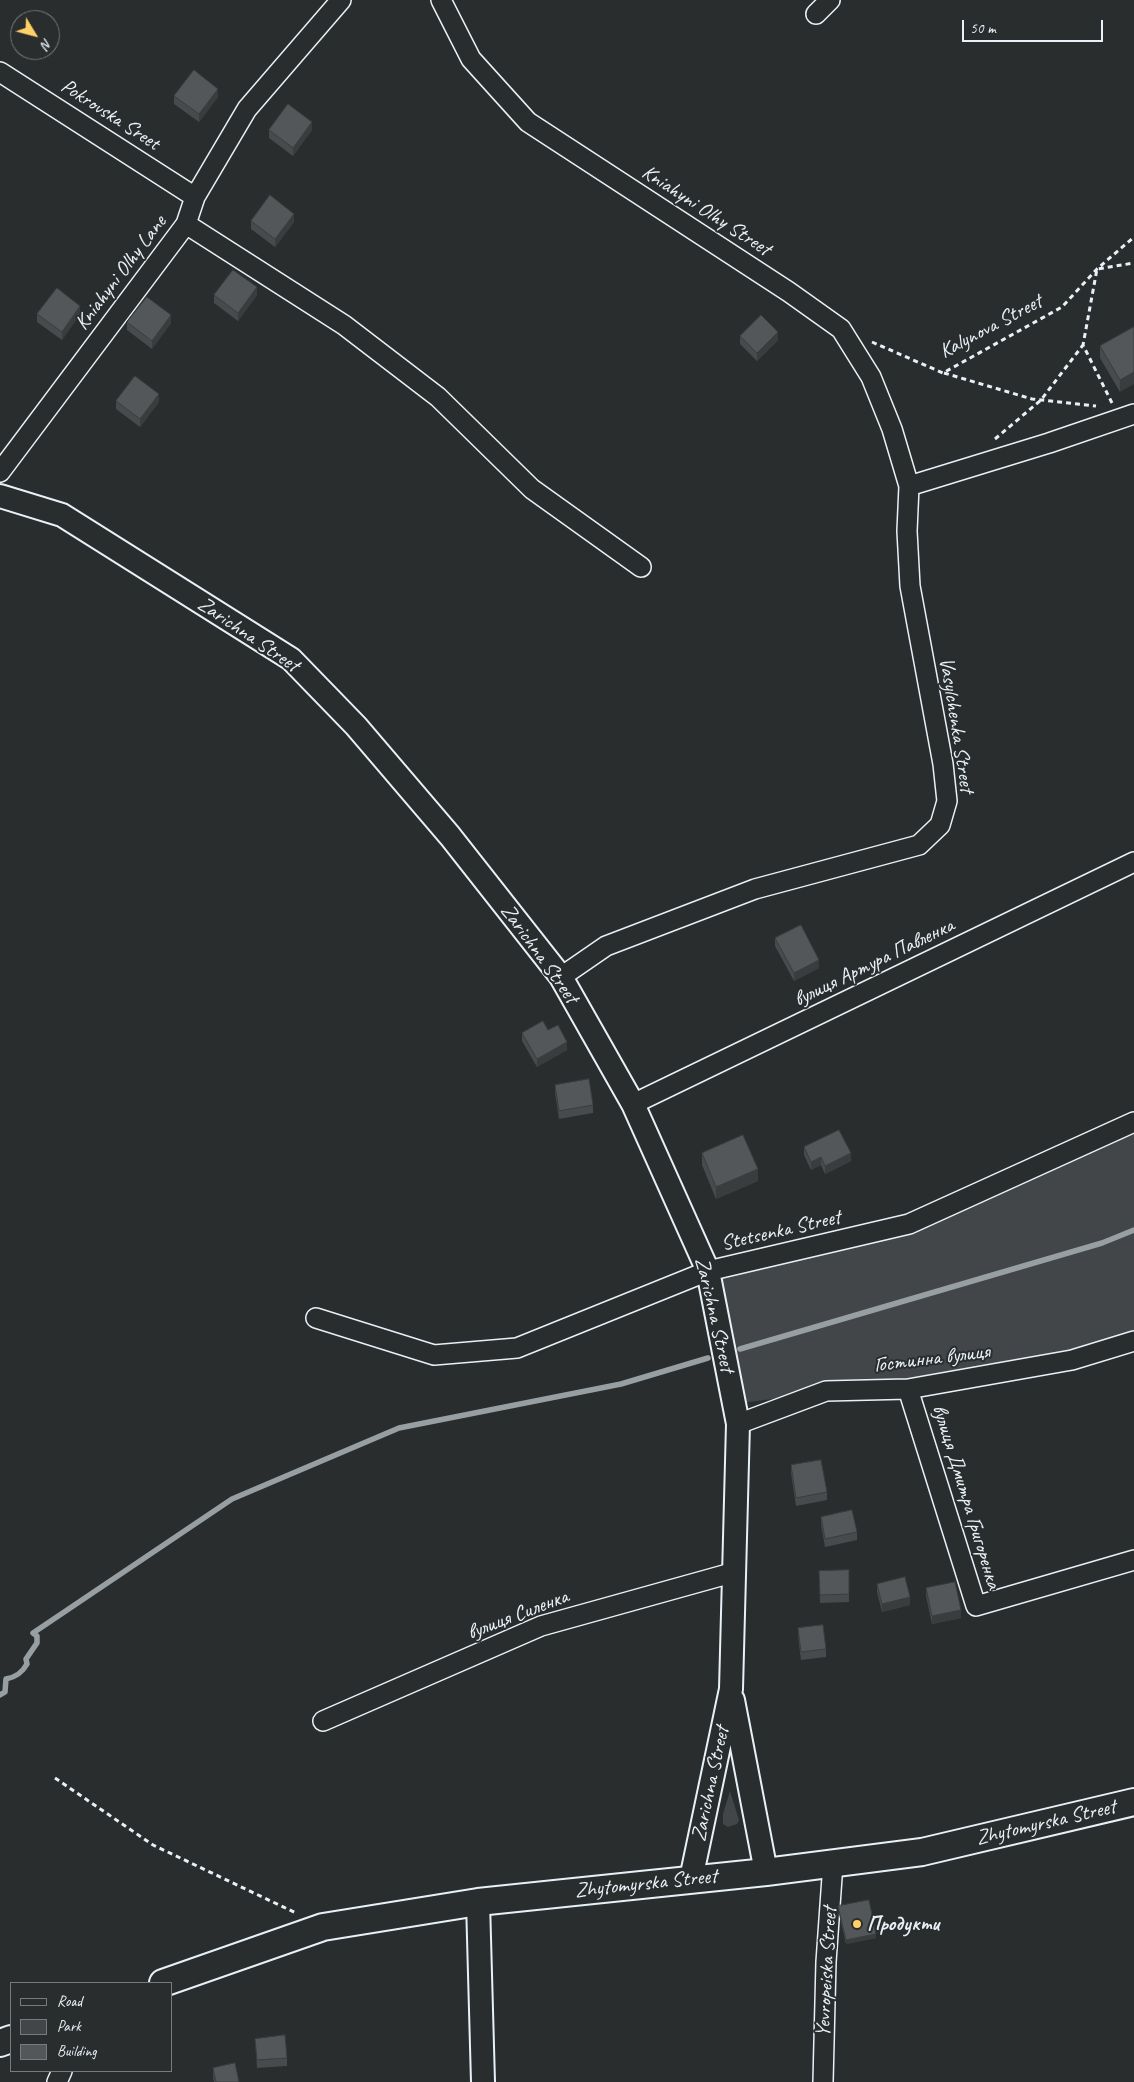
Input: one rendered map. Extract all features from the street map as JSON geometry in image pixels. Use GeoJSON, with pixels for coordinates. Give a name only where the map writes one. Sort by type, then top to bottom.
{"type":"FeatureCollection","features":[{"type":"Feature","properties":{"kind":"main road","name":"Zhytomyrska Street"},"geometry":{"type":"LineString","coordinates":[[167,1982],[323,1927],[478,1902],[766,1872],[922,1852],[1134,1802]]}},
{"type":"Feature","properties":{"kind":"street","name":"Kniahyni Olhy Lane"},"geometry":{"type":"LineString","coordinates":[[0,472],[186,224],[195,197],[246,109],[341,0]]}},
{"type":"Feature","properties":{"kind":"street","name":"Kniahyni Olhy Street"},"geometry":{"type":"LineString","coordinates":[[441,0],[471,59],[528,122],[789,292],[841,329],[870,377],[892,429],[909,486]]}},
{"type":"Feature","properties":{"kind":"street"},"geometry":{"type":"LineString","coordinates":[[816,14],[830,0]]}},
{"type":"Feature","properties":{"kind":"street","name":"Pokrovska Sreet"},"geometry":{"type":"LineString","coordinates":[[0,72],[195,197]]}},
{"type":"Feature","properties":{"kind":"street"},"geometry":{"type":"LineString","coordinates":[[186,224],[344,325],[438,397],[532,489],[641,567]]}},
{"type":"Feature","properties":{"kind":"street"},"geometry":{"type":"LineString","coordinates":[[909,486],[1049,443],[1134,414]]}},
{"type":"Feature","properties":{"kind":"street","name":"Vasylchenka Street"},"geometry":{"type":"LineString","coordinates":[[561,977],[606,946],[755,888],[919,844],[940,825],[947,801],[943,764],[910,586],[907,531],[909,486]]}},
{"type":"Feature","properties":{"kind":"street","name":"Zarichna Street"},"geometry":{"type":"LineString","coordinates":[[0,496],[62,515],[291,659],[356,726],[443,828],[561,977],[633,1104],[708,1270],[738,1424],[731,1689],[691,1879]]}},
{"type":"Feature","properties":{"kind":"street","name":"вулиця Артура Павленка"},"geometry":{"type":"LineString","coordinates":[[633,1104],[1134,862]]}},
{"type":"Feature","properties":{"kind":"street","name":"Stetsenka Street"},"geometry":{"type":"LineString","coordinates":[[316,1318],[434,1355],[517,1348],[708,1270],[909,1224],[1134,1122]]}},
{"type":"Feature","properties":{"kind":"street","name":"Гостинна вулиця"},"geometry":{"type":"LineString","coordinates":[[738,1424],[826,1391],[908,1389],[1072,1360],[1134,1341]]}},
{"type":"Feature","properties":{"kind":"street","name":"вулиця Дмитра Григоренка"},"geometry":{"type":"LineString","coordinates":[[908,1389],[976,1606],[1134,1560]]}},
{"type":"Feature","properties":{"kind":"street","name":"вулиця Силенка"},"geometry":{"type":"LineString","coordinates":[[323,1721],[541,1626],[735,1572]]}},
{"type":"Feature","properties":{"kind":"street","name":"Zarichna Street"},"geometry":{"type":"LineString","coordinates":[[731,1689],[766,1872]]}},
{"type":"Feature","properties":{"kind":"street","name":"Yevropeiska Street"},"geometry":{"type":"LineString","coordinates":[[823,2082],[826,1962],[833,1863]]}},
{"type":"Feature","properties":{"kind":"street"},"geometry":{"type":"LineString","coordinates":[[478,1902],[483,2082]]}},
{"type":"Feature","properties":{"kind":"path","name":"Kalynova Street"},"geometry":{"type":"LineString","coordinates":[[841,329],[943,373],[1062,307],[1097,269],[1134,237]]}},
{"type":"Feature","properties":{"kind":"path"},"geometry":{"type":"LineString","coordinates":[[989,445],[1041,400],[1082,345],[1097,269],[1134,263]]}},
{"type":"Feature","properties":{"kind":"path"},"geometry":{"type":"LineString","coordinates":[[943,373],[1041,400],[1115,408],[1082,345]]}},
{"type":"Feature","properties":{"kind":"path"},"geometry":{"type":"LineString","coordinates":[[55,1778],[154,1845],[323,1927]]}},
{"type":"Feature","properties":{"kind":"green space"},"geometry":{"type":"Polygon","coordinates":[[[1134,1122],[1134,1341],[1072,1360],[734,1404],[708,1271],[909,1224],[1134,1122]]]}},
{"type":"Feature","properties":{"kind":"green space"},"geometry":{"type":"Polygon","coordinates":[[[730,1791],[739,1820],[737,1824],[728,1827],[723,1824],[723,1814],[730,1791]]]}},
{"type":"Feature","properties":{"kind":"building"},"geometry":{"type":"Polygon","coordinates":[[[194,70],[218,89],[199,114],[174,96],[194,70]]]}},
{"type":"Feature","properties":{"kind":"building"},"geometry":{"type":"Polygon","coordinates":[[[288,104],[312,122],[293,148],[269,130],[288,104]]]}},
{"type":"Feature","properties":{"kind":"building"},"geometry":{"type":"Polygon","coordinates":[[[270,195],[294,214],[275,239],[251,221],[270,195]]]}},
{"type":"Feature","properties":{"kind":"building"},"geometry":{"type":"Polygon","coordinates":[[[233,270],[257,287],[238,313],[214,295],[233,270]]]}},
{"type":"Feature","properties":{"kind":"building"},"geometry":{"type":"Polygon","coordinates":[[[57,288],[80,306],[62,332],[37,314],[57,288]]]}},
{"type":"Feature","properties":{"kind":"building"},"geometry":{"type":"Polygon","coordinates":[[[147,297],[171,315],[152,341],[127,322],[147,297]]]}},
{"type":"Feature","properties":{"kind":"building"},"geometry":{"type":"Polygon","coordinates":[[[761,315],[778,332],[757,353],[740,336],[761,315]]]}},
{"type":"Feature","properties":{"kind":"building"},"geometry":{"type":"Polygon","coordinates":[[[1134,327],[1134,372],[1120,380],[1100,346],[1134,327]]]}},
{"type":"Feature","properties":{"kind":"building"},"geometry":{"type":"Polygon","coordinates":[[[135,376],[159,394],[140,419],[116,401],[135,376]]]}},
{"type":"Feature","properties":{"kind":"building"},"geometry":{"type":"Polygon","coordinates":[[[801,925],[819,960],[794,973],[775,938],[801,925]]]}},
{"type":"Feature","properties":{"kind":"building"},"geometry":{"type":"Polygon","coordinates":[[[543,1021],[548,1030],[558,1025],[567,1042],[537,1059],[522,1033],[543,1021]]]}},
{"type":"Feature","properties":{"kind":"building"},"geometry":{"type":"Polygon","coordinates":[[[589,1079],[593,1105],[559,1111],[555,1085],[589,1079]]]}},
{"type":"Feature","properties":{"kind":"building"},"geometry":{"type":"Polygon","coordinates":[[[839,1130],[851,1153],[825,1166],[821,1157],[811,1162],[804,1147],[839,1130]]]}},
{"type":"Feature","properties":{"kind":"building"},"geometry":{"type":"Polygon","coordinates":[[[743,1135],[758,1169],[716,1187],[702,1153],[743,1135]]]}},
{"type":"Feature","properties":{"kind":"building"},"geometry":{"type":"Polygon","coordinates":[[[821,1460],[827,1492],[796,1498],[791,1465],[821,1460]]]}},
{"type":"Feature","properties":{"kind":"building"},"geometry":{"type":"Polygon","coordinates":[[[852,1510],[857,1532],[825,1539],[821,1517],[852,1510]]]}},
{"type":"Feature","properties":{"kind":"building"},"geometry":{"type":"Polygon","coordinates":[[[849,1570],[849,1594],[820,1595],[819,1571],[849,1570]]]}},
{"type":"Feature","properties":{"kind":"building"},"geometry":{"type":"Polygon","coordinates":[[[905,1577],[910,1597],[882,1604],[877,1584],[905,1577]]]}},
{"type":"Feature","properties":{"kind":"building"},"geometry":{"type":"Polygon","coordinates":[[[955,1582],[961,1610],[932,1616],[926,1588],[955,1582]]]}},
{"type":"Feature","properties":{"kind":"building"},"geometry":{"type":"Polygon","coordinates":[[[823,1625],[826,1649],[801,1652],[798,1628],[823,1625]]]}},
{"type":"Feature","properties":{"kind":"building","name":"Продукти"},"geometry":{"type":"Polygon","coordinates":[[[869,1900],[876,1934],[846,1940],[838,1906],[869,1900]]]}},
{"type":"Feature","properties":{"kind":"building"},"geometry":{"type":"Polygon","coordinates":[[[285,2035],[287,2058],[257,2060],[255,2039],[285,2035]]]}},
{"type":"Feature","properties":{"kind":"building"},"geometry":{"type":"Polygon","coordinates":[[[235,2063],[239,2082],[216,2082],[213,2068],[235,2063]]]}},
{"type":"Feature","properties":{"kind":"waterway"},"geometry":{"type":"LineString","coordinates":[[740,1349],[1102,1243],[1134,1230]]}},
{"type":"Feature","properties":{"kind":"waterway"},"geometry":{"type":"LineString","coordinates":[[0,1695],[5,1692],[6,1679],[18,1674],[27,1664],[26,1659],[37,1643],[37,1636],[33,1633],[232,1499],[399,1428],[621,1384],[708,1358]]}},
{"type":"Feature","properties":{"kind":"place","name":"Продукти"},"geometry":{"type":"Point","coordinates":[857,1924]}}]}
